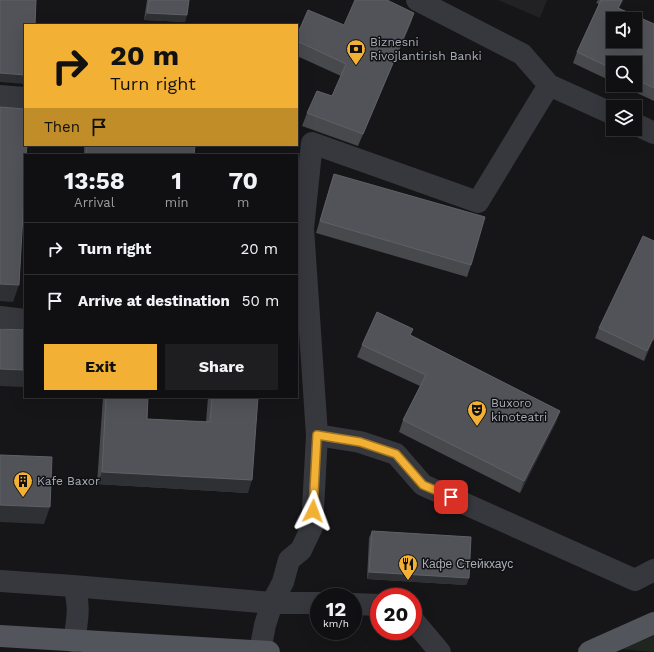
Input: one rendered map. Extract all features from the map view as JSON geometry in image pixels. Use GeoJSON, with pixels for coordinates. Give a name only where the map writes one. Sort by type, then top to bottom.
{"type":"FeatureCollection","features":[{"type":"Feature","properties":{"kind":"main road"},"geometry":{"type":"LineString","coordinates":[[589,652],[654,623]]}},
{"type":"Feature","properties":{"kind":"main road"},"geometry":{"type":"LineString","coordinates":[[0,636],[265,652]]}},
{"type":"Feature","properties":{"kind":"lane"},"geometry":{"type":"LineString","coordinates":[[417,0],[522,54],[549,85],[606,111]]}},
{"type":"Feature","properties":{"kind":"lane"},"geometry":{"type":"LineString","coordinates":[[265,652],[265,625],[272,603],[282,582],[289,560],[301,550],[312,526],[317,435],[303,228],[305,140],[478,202],[549,85]]}},
{"type":"Feature","properties":{"kind":"lane"},"geometry":{"type":"LineString","coordinates":[[0,96],[24,98]]}},
{"type":"Feature","properties":{"kind":"lane"},"geometry":{"type":"LineString","coordinates":[[642,127],[654,133]]}},
{"type":"Feature","properties":{"kind":"lane"},"geometry":{"type":"LineString","coordinates":[[0,317],[24,320]]}},
{"type":"Feature","properties":{"kind":"lane"},"geometry":{"type":"LineString","coordinates":[[317,435],[360,442],[396,454],[423,485],[635,580],[654,570]]}},
{"type":"Feature","properties":{"kind":"lane"},"geometry":{"type":"LineString","coordinates":[[0,581],[272,603],[310,604]]}},
{"type":"Feature","properties":{"kind":"lane"},"geometry":{"type":"LineString","coordinates":[[73,586],[78,615],[74,640]]}},
{"type":"Feature","properties":{"kind":"lane"},"geometry":{"type":"LineString","coordinates":[[422,631],[440,652]]}},
{"type":"Feature","properties":{"kind":"shaded area"},"geometry":{"type":"Polygon","coordinates":[[[498,0],[547,0],[540,18],[498,0]]]}},
{"type":"Feature","properties":{"kind":"shaded area"},"geometry":{"type":"Polygon","coordinates":[[[654,636],[654,652],[620,649],[654,636]]]}},
{"type":"Feature","properties":{"kind":"building"},"geometry":{"type":"Polygon","coordinates":[[[0,0],[36,0],[35,24],[24,24],[24,75],[0,73],[0,0]]]}},
{"type":"Feature","properties":{"kind":"building"},"geometry":{"type":"Polygon","coordinates":[[[149,0],[189,0],[187,15],[147,13],[149,0]]]}},
{"type":"Feature","properties":{"kind":"building","name":"Biznesni Rivojlantirish Banki"},"geometry":{"type":"Polygon","coordinates":[[[355,0],[387,0],[414,13],[363,134],[307,113],[317,91],[332,96],[346,64],[298,41],[298,33],[308,10],[344,25],[355,0]]]}},
{"type":"Feature","properties":{"kind":"building"},"geometry":{"type":"Polygon","coordinates":[[[601,0],[622,0],[618,8],[627,12],[606,12],[606,48],[642,48],[642,19],[654,24],[654,88],[642,82],[642,56],[606,56],[606,66],[577,52],[601,0]]]}},
{"type":"Feature","properties":{"kind":"building"},"geometry":{"type":"Polygon","coordinates":[[[0,107],[24,109],[24,146],[27,146],[26,154],[24,154],[24,196],[19,285],[0,284],[0,107]]]}},
{"type":"Feature","properties":{"kind":"building"},"geometry":{"type":"Polygon","coordinates":[[[87,146],[195,146],[194,154],[86,154],[87,146]]]}},
{"type":"Feature","properties":{"kind":"building"},"geometry":{"type":"Polygon","coordinates":[[[334,174],[485,217],[471,265],[320,221],[334,174]]]}},
{"type":"Feature","properties":{"kind":"building"},"geometry":{"type":"Polygon","coordinates":[[[643,236],[654,241],[654,336],[647,351],[599,328],[643,236]]]}},
{"type":"Feature","properties":{"kind":"building","name":"Buxoro kinoteatri"},"geometry":{"type":"Polygon","coordinates":[[[377,312],[413,329],[410,335],[560,411],[524,481],[403,420],[426,375],[362,345],[377,312]]]}},
{"type":"Feature","properties":{"kind":"building"},"geometry":{"type":"Polygon","coordinates":[[[0,329],[24,330],[24,370],[0,369],[0,329]]]}},
{"type":"Feature","properties":{"kind":"building"},"geometry":{"type":"Polygon","coordinates":[[[106,398],[148,398],[147,419],[210,422],[212,398],[258,398],[252,480],[102,472],[106,398]]]}},
{"type":"Feature","properties":{"kind":"building"},"geometry":{"type":"Polygon","coordinates":[[[0,455],[52,457],[50,507],[0,505],[0,455]]]}},
{"type":"Feature","properties":{"kind":"building"},"geometry":{"type":"Polygon","coordinates":[[[372,531],[471,537],[469,578],[369,572],[372,531]]]}},
{"type":"Feature","properties":{"kind":"place","name":"Biznesni Rivojlantirish Banki"},"geometry":{"type":"Point","coordinates":[356,66]}},
{"type":"Feature","properties":{"kind":"place","name":"Buxoro kinoteatri"},"geometry":{"type":"Point","coordinates":[477,427]}},
{"type":"Feature","properties":{"kind":"place","name":"Kafe Baxor"},"geometry":{"type":"Point","coordinates":[23,498]}},
{"type":"Feature","properties":{"kind":"place","name":"Кафе Стейкхаус"},"geometry":{"type":"Point","coordinates":[408,581]}},
{"type":"Feature","properties":{"kind":"route"},"geometry":{"type":"LineString","coordinates":[[313,511],[317,435],[360,442],[396,454],[423,485],[451,497]]}}]}
